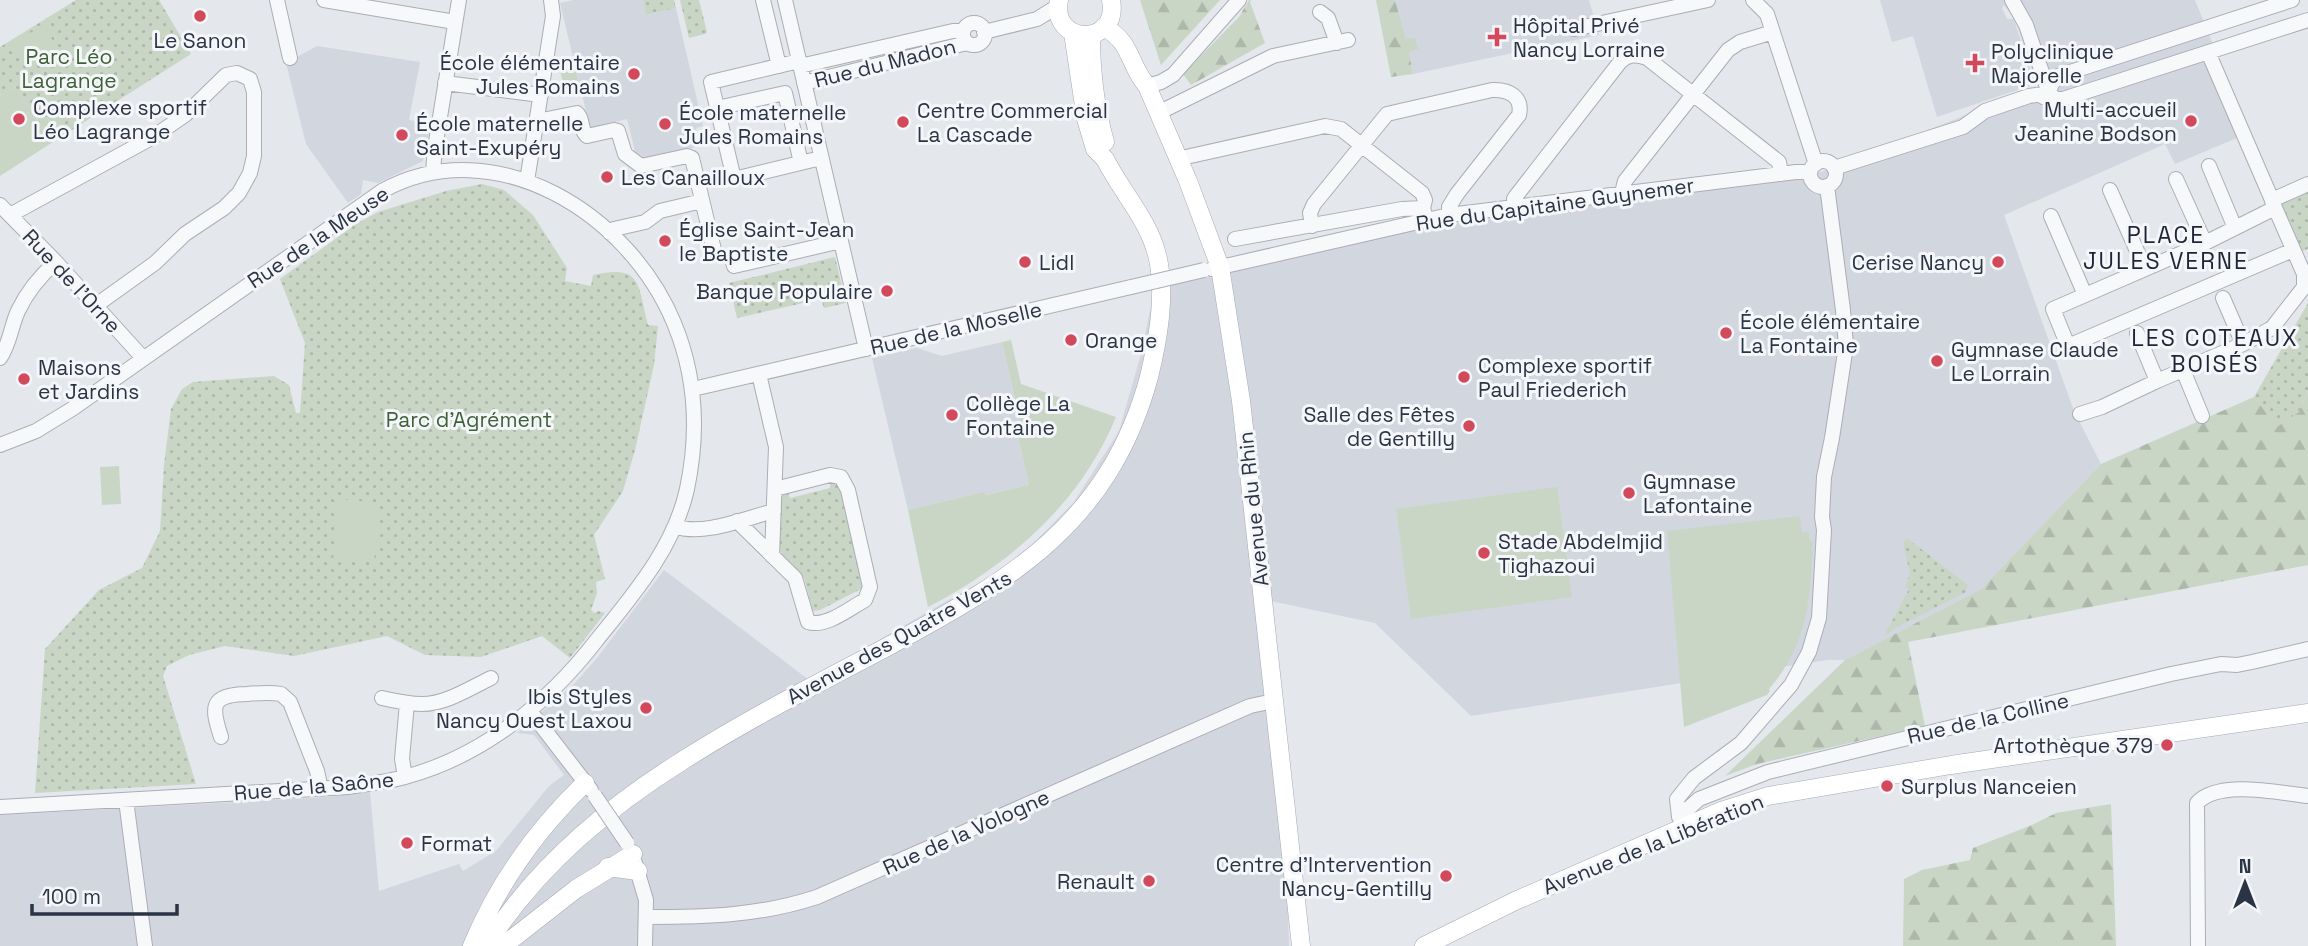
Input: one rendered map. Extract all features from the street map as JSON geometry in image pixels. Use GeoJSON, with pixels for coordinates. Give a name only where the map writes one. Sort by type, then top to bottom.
{"type":"FeatureCollection","features":[{"type":"Feature","properties":{"kind":"main road","name":"Avenue du Rhin"},"geometry":{"type":"LineString","coordinates":[[1084,18],[1121,38],[1137,75],[1146,86],[1210,237],[1212,269],[1241,401],[1301,946]]}},
{"type":"Feature","properties":{"kind":"main road","name":"Avenue des Quatre Vents"},"geometry":{"type":"LineString","coordinates":[[486,946],[518,901],[547,867],[587,829],[634,793],[710,744],[1000,583],[1041,551],[1088,501],[1115,460],[1142,399],[1156,345],[1160,307],[1159,262],[1151,236],[1105,159],[1105,142],[1084,18]]}},
{"type":"Feature","properties":{"kind":"main road","name":"Avenue de la Libération"},"geometry":{"type":"LineString","coordinates":[[1424,946],[1686,816],[1796,790],[2308,712]]}},
{"type":"Feature","properties":{"kind":"main road"},"geometry":{"type":"LineString","coordinates":[[472,946],[513,869],[534,838],[557,810],[590,790]]}},
{"type":"Feature","properties":{"kind":"main road"},"geometry":{"type":"LineString","coordinates":[[503,946],[576,889],[608,867],[632,856]]}},
{"type":"Feature","properties":{"kind":"street"},"geometry":{"type":"LineString","coordinates":[[277,0],[290,58]]}},
{"type":"Feature","properties":{"kind":"street"},"geometry":{"type":"LineString","coordinates":[[324,0],[388,5],[455,22]]}},
{"type":"Feature","properties":{"kind":"street"},"geometry":{"type":"LineString","coordinates":[[433,171],[459,0]]}},
{"type":"Feature","properties":{"kind":"street"},"geometry":{"type":"LineString","coordinates":[[527,181],[554,16],[551,0]]}},
{"type":"Feature","properties":{"kind":"street"},"geometry":{"type":"LineString","coordinates":[[764,0],[779,66]]}},
{"type":"Feature","properties":{"kind":"street"},"geometry":{"type":"LineString","coordinates":[[785,0],[866,349]]}},
{"type":"Feature","properties":{"kind":"street"},"geometry":{"type":"LineString","coordinates":[[1146,86],[1173,75],[1239,0]]}},
{"type":"Feature","properties":{"kind":"street"},"geometry":{"type":"LineString","coordinates":[[1574,29],[1708,0]]}},
{"type":"Feature","properties":{"kind":"street"},"geometry":{"type":"LineString","coordinates":[[1753,0],[1767,14],[1773,32],[1813,168],[1814,184],[1820,187],[1828,186],[1834,179],[1834,168]]}},
{"type":"Feature","properties":{"kind":"street"},"geometry":{"type":"LineString","coordinates":[[2012,0],[2022,16],[2049,93],[2056,99],[2308,20]]}},
{"type":"Feature","properties":{"kind":"street"},"geometry":{"type":"LineString","coordinates":[[2049,93],[2054,79],[2058,76],[2292,0]]}},
{"type":"Feature","properties":{"kind":"street"},"geometry":{"type":"LineString","coordinates":[[1158,113],[1273,56],[1343,41],[1328,18],[1320,12]]}},
{"type":"Feature","properties":{"kind":"street","name":"Rue du Madon"},"geometry":{"type":"LineString","coordinates":[[965,37],[967,25],[974,23],[981,26],[984,32],[1037,19],[1084,18]]}},
{"type":"Feature","properties":{"kind":"street","name":"Rue du Madon"},"geometry":{"type":"LineString","coordinates":[[717,108],[711,82],[953,31],[965,37]]}},
{"type":"Feature","properties":{"kind":"street"},"geometry":{"type":"LineString","coordinates":[[1622,193],[1625,181],[1734,44],[1773,32]]}},
{"type":"Feature","properties":{"kind":"street","name":"Rue du Madon"},"geometry":{"type":"LineString","coordinates":[[804,83],[965,37]]}},
{"type":"Feature","properties":{"kind":"street"},"geometry":{"type":"LineString","coordinates":[[2080,414],[2102,407],[2243,344],[2272,328],[2304,287],[2304,274],[2208,52]]}},
{"type":"Feature","properties":{"kind":"street"},"geometry":{"type":"LineString","coordinates":[[1514,206],[1516,195],[1623,58],[1634,55],[1647,58],[1779,162],[1781,174]]}},
{"type":"Feature","properties":{"kind":"street"},"geometry":{"type":"LineString","coordinates":[[5,210],[169,127],[226,75],[237,73],[250,79],[254,92],[254,156],[250,173],[239,193],[224,208],[185,234],[155,263],[95,306]]}},
{"type":"Feature","properties":{"kind":"street"},"geometry":{"type":"LineString","coordinates":[[445,83],[541,95]]}},
{"type":"Feature","properties":{"kind":"street"},"geometry":{"type":"LineString","coordinates":[[1312,226],[1310,213],[1314,204],[1383,117],[1392,112],[1492,90],[1503,89],[1510,92],[1518,101],[1519,116],[1457,194],[1449,207],[1449,215]]}},
{"type":"Feature","properties":{"kind":"street"},"geometry":{"type":"LineString","coordinates":[[801,163],[785,93],[717,108],[734,179],[801,163],[821,158]]}},
{"type":"Feature","properties":{"kind":"street"},"geometry":{"type":"LineString","coordinates":[[1813,168],[1824,162],[1834,168],[1963,127],[1985,111],[2029,96],[2049,93]]}},
{"type":"Feature","properties":{"kind":"street"},"geometry":{"type":"LineString","coordinates":[[537,121],[577,113],[585,135],[618,131],[625,154],[641,166],[690,156],[715,254]]}},
{"type":"Feature","properties":{"kind":"street"},"geometry":{"type":"LineString","coordinates":[[1177,159],[1325,126],[1341,129],[1422,193],[1425,200],[1424,214],[1402,209],[1234,239]]}},
{"type":"Feature","properties":{"kind":"street"},"geometry":{"type":"LineString","coordinates":[[2209,166],[2235,228]]}},
{"type":"Feature","properties":{"kind":"street","name":"Rue du Capitaine Guynemer"},"geometry":{"type":"LineString","coordinates":[[1212,269],[1424,214],[1449,215],[1813,168]]}},
{"type":"Feature","properties":{"kind":"street","name":"Rue de la Meuse"},"geometry":{"type":"LineString","coordinates":[[0,445],[45,426],[72,409],[369,200],[402,181],[433,171],[482,170],[527,181],[583,211],[610,233],[642,268],[664,301],[682,344],[693,389]]}},
{"type":"Feature","properties":{"kind":"street"},"geometry":{"type":"LineString","coordinates":[[2176,179],[2205,243]]}},
{"type":"Feature","properties":{"kind":"street"},"geometry":{"type":"LineString","coordinates":[[2293,250],[2068,346],[2053,309],[2205,243],[2308,184]]}},
{"type":"Feature","properties":{"kind":"street"},"geometry":{"type":"LineString","coordinates":[[1686,816],[1677,799],[1703,771],[1741,743],[1791,685],[1805,662],[1819,618],[1824,477],[1846,346],[1828,186]]}},
{"type":"Feature","properties":{"kind":"street"},"geometry":{"type":"LineString","coordinates":[[2110,190],[2145,269]]}},
{"type":"Feature","properties":{"kind":"street"},"geometry":{"type":"LineString","coordinates":[[610,233],[614,229],[645,222],[660,211],[702,201]]}},
{"type":"Feature","properties":{"kind":"street","name":"Rue de l'Orne"},"geometry":{"type":"LineString","coordinates":[[5,210],[56,261],[143,358]]}},
{"type":"Feature","properties":{"kind":"street"},"geometry":{"type":"LineString","coordinates":[[2051,216],[2085,295]]}},
{"type":"Feature","properties":{"kind":"street"},"geometry":{"type":"LineString","coordinates":[[733,258],[734,266],[841,241]]}},
{"type":"Feature","properties":{"kind":"street"},"geometry":{"type":"LineString","coordinates":[[0,358],[24,300],[56,261]]}},
{"type":"Feature","properties":{"kind":"street","name":"Rue de la Moselle"},"geometry":{"type":"LineString","coordinates":[[693,389],[1212,269]]}},
{"type":"Feature","properties":{"kind":"street"},"geometry":{"type":"LineString","coordinates":[[2223,298],[2243,344]]}},
{"type":"Feature","properties":{"kind":"street"},"geometry":{"type":"LineString","coordinates":[[2137,334],[2157,381]]}},
{"type":"Feature","properties":{"kind":"street"},"geometry":{"type":"LineString","coordinates":[[2183,370],[2202,416]]}},
{"type":"Feature","properties":{"kind":"street"},"geometry":{"type":"LineString","coordinates":[[760,374],[776,447],[772,556]]}},
{"type":"Feature","properties":{"kind":"street","name":"Rue de la Saône"},"geometry":{"type":"LineString","coordinates":[[0,807],[374,784],[426,770],[474,748],[530,711],[579,664],[652,569],[675,526],[688,487],[694,425],[693,389]]}},
{"type":"Feature","properties":{"kind":"street"},"geometry":{"type":"LineString","coordinates":[[737,521],[795,578],[808,622],[824,622],[865,600],[870,592],[867,573],[848,490],[838,476],[830,475],[775,489]]}},
{"type":"Feature","properties":{"kind":"street"},"geometry":{"type":"LineString","coordinates":[[675,526],[684,530],[703,530],[774,511]]}},
{"type":"Feature","properties":{"kind":"street","name":"Rue de la Colline"},"geometry":{"type":"LineString","coordinates":[[1686,816],[1699,799],[1745,780],[1869,746],[2171,674],[2221,664],[2244,663],[2308,649]]}},
{"type":"Feature","properties":{"kind":"street"},"geometry":{"type":"LineString","coordinates":[[382,698],[422,704],[440,701],[491,678]]}},
{"type":"Feature","properties":{"kind":"street"},"geometry":{"type":"LineString","coordinates":[[221,737],[214,709],[221,697],[281,694],[290,702],[317,771],[321,789]]}},
{"type":"Feature","properties":{"kind":"street","name":"Rue de la Vologne"},"geometry":{"type":"LineString","coordinates":[[646,917],[747,914],[817,897],[1250,706],[1275,701]]}},
{"type":"Feature","properties":{"kind":"street"},"geometry":{"type":"LineString","coordinates":[[405,777],[402,759],[407,703]]}},
{"type":"Feature","properties":{"kind":"street"},"geometry":{"type":"LineString","coordinates":[[530,711],[590,790],[632,856],[646,900],[645,946]]}},
{"type":"Feature","properties":{"kind":"street"},"geometry":{"type":"LineString","coordinates":[[2198,946],[2196,812],[2200,800],[2238,789],[2308,796]]}},
{"type":"Feature","properties":{"kind":"street"},"geometry":{"type":"LineString","coordinates":[[126,800],[145,946]]}},
{"type":"Feature","properties":{"kind":"shaded area","name":"École élémentaire Jules Romains"},"geometry":{"type":"Polygon","coordinates":[[[573,0],[643,0],[647,15],[676,8],[703,126],[696,128],[700,146],[646,159],[635,151],[627,119],[590,128],[560,3],[573,0]]]}},
{"type":"Feature","properties":{"kind":"shaded area","name":"Hôpital Privé Nancy Lorraine"},"geometry":{"type":"Polygon","coordinates":[[[1395,0],[1589,0],[1599,35],[1413,74],[1395,0]]]}},
{"type":"Feature","properties":{"kind":"shaded area"},"geometry":{"type":"Polygon","coordinates":[[[1880,0],[2195,0],[2249,133],[2175,164],[2165,144],[2004,215],[2074,411],[2101,464],[1981,589],[1845,660],[1827,660],[1471,716],[1375,623],[1271,601],[1275,770],[1289,946],[0,946],[0,815],[327,797],[370,792],[379,891],[459,864],[463,871],[496,851],[549,786],[564,775],[534,735],[517,733],[575,683],[664,570],[809,680],[1015,562],[1074,502],[1119,431],[1141,354],[1154,291],[1219,264],[1446,209],[1821,172],[2038,87],[2015,19],[2004,5],[2002,8],[2007,19],[2013,19],[2015,23],[2035,84],[1937,117],[1913,36],[1892,42],[1880,0]]]}},
{"type":"Feature","properties":{"kind":"shaded area"},"geometry":{"type":"Polygon","coordinates":[[[317,46],[420,62],[409,120],[425,123],[426,120],[431,121],[423,161],[378,183],[363,180],[361,194],[348,203],[306,144],[286,63],[317,46]]]}},
{"type":"Feature","properties":{"kind":"shaded area","name":"Collège La Fontaine"},"geometry":{"type":"Polygon","coordinates":[[[1002,342],[1023,436],[1018,437],[1029,485],[985,495],[983,492],[908,510],[872,358],[917,348],[942,356],[1002,342]]]}},
{"type":"Feature","properties":{"kind":"green space","name":"Parc Léo Lagrange"},"geometry":{"type":"Polygon","coordinates":[[[76,0],[159,0],[191,54],[53,142],[15,87],[0,94],[0,47],[76,0]]]}},
{"type":"Feature","properties":{"kind":"green space"},"geometry":{"type":"Polygon","coordinates":[[[643,0],[674,0],[676,8],[646,15],[643,0]]]}},
{"type":"Feature","properties":{"kind":"green space"},"geometry":{"type":"Polygon","coordinates":[[[680,0],[699,0],[707,32],[705,34],[689,38],[680,0]]]}},
{"type":"Feature","properties":{"kind":"green space"},"geometry":{"type":"Polygon","coordinates":[[[1140,0],[1220,0],[1161,65],[1140,0]]]}},
{"type":"Feature","properties":{"kind":"green space"},"geometry":{"type":"Polygon","coordinates":[[[1249,0],[1265,43],[1191,85],[1183,74],[1239,17],[1249,0]]]}},
{"type":"Feature","properties":{"kind":"green space"},"geometry":{"type":"Polygon","coordinates":[[[1376,0],[1395,0],[1406,39],[1415,38],[1418,49],[1409,52],[1413,74],[1391,77],[1376,0]]]}},
{"type":"Feature","properties":{"kind":"green space"},"geometry":{"type":"Polygon","coordinates":[[[43,25],[55,44],[23,64],[11,45],[43,25]]]}},
{"type":"Feature","properties":{"kind":"green space"},"geometry":{"type":"Polygon","coordinates":[[[574,62],[581,92],[566,96],[559,66],[574,62]]]}},
{"type":"Feature","properties":{"kind":"green space","name":"Complexe sportif Léo Lagrange"},"geometry":{"type":"Polygon","coordinates":[[[15,87],[53,142],[0,176],[0,94],[15,87]]]}},
{"type":"Feature","properties":{"kind":"green space","name":"Parc d'Agrément"},"geometry":{"type":"Polygon","coordinates":[[[482,184],[504,190],[533,215],[567,268],[565,281],[591,286],[593,275],[621,272],[629,275],[639,288],[648,325],[658,326],[654,365],[623,491],[594,535],[605,579],[596,582],[597,593],[591,610],[594,613],[605,613],[570,658],[542,636],[481,657],[425,655],[387,636],[294,656],[225,646],[189,655],[167,666],[163,676],[196,784],[35,793],[45,649],[99,590],[142,568],[160,531],[171,409],[182,389],[193,382],[274,376],[289,385],[296,413],[300,413],[305,343],[280,279],[356,224],[378,212],[446,191],[482,184]]]}},
{"type":"Feature","properties":{"kind":"green space"},"geometry":{"type":"Polygon","coordinates":[[[2308,189],[2308,249],[2300,252],[2280,202],[2308,189]]]}},
{"type":"Feature","properties":{"kind":"green space"},"geometry":{"type":"Polygon","coordinates":[[[835,257],[846,303],[824,308],[821,299],[737,318],[729,283],[835,257]]]}},
{"type":"Feature","properties":{"kind":"green space"},"geometry":{"type":"Polygon","coordinates":[[[2308,303],[2308,390],[2299,412],[2277,428],[2254,397],[2308,303]]]}},
{"type":"Feature","properties":{"kind":"green space"},"geometry":{"type":"Polygon","coordinates":[[[1011,340],[1021,384],[1116,417],[1083,477],[1039,528],[987,571],[928,607],[908,510],[983,492],[986,495],[1029,485],[1018,437],[1023,435],[1002,342],[1011,340]]]}},
{"type":"Feature","properties":{"kind":"green space"},"geometry":{"type":"Polygon","coordinates":[[[2308,390],[2308,565],[1908,642],[1925,726],[1757,764],[1725,776],[1845,660],[1981,589],[2101,464],[2254,397],[2277,427],[2299,412],[2308,390]]]}},
{"type":"Feature","properties":{"kind":"green space"},"geometry":{"type":"Polygon","coordinates":[[[119,466],[121,504],[102,505],[100,467],[119,466]]]}},
{"type":"Feature","properties":{"kind":"green space"},"geometry":{"type":"Polygon","coordinates":[[[830,481],[839,484],[863,588],[813,611],[804,578],[778,547],[780,499],[788,492],[790,498],[830,488],[830,481]]]}},
{"type":"Feature","properties":{"kind":"green space","name":"Stade Abdelmjid Tighazoui"},"geometry":{"type":"Polygon","coordinates":[[[1557,487],[1572,597],[1411,619],[1396,509],[1557,487]]]}},
{"type":"Feature","properties":{"kind":"green space"},"geometry":{"type":"Polygon","coordinates":[[[339,499],[380,503],[374,562],[333,557],[339,499]]]}},
{"type":"Feature","properties":{"kind":"green space"},"geometry":{"type":"Polygon","coordinates":[[[1800,516],[1802,533],[1809,532],[1809,539],[1813,543],[1812,564],[1808,602],[1792,655],[1767,695],[1684,727],[1667,531],[1800,516]]]}},
{"type":"Feature","properties":{"kind":"green space"},"geometry":{"type":"Polygon","coordinates":[[[1907,538],[1968,585],[1966,592],[1884,636],[1909,589],[1905,587],[1910,574],[1903,543],[1907,538]]]}},
{"type":"Feature","properties":{"kind":"green space"},"geometry":{"type":"Polygon","coordinates":[[[2111,804],[2116,946],[1903,946],[1904,879],[1922,870],[1970,860],[1973,848],[2056,813],[2111,804]]]}},
{"type":"Feature","properties":{"kind":"place","name":"Le Sanon"},"geometry":{"type":"Point","coordinates":[200,16]}},
{"type":"Feature","properties":{"kind":"place","name":"Hôpital Privé Nancy Lorraine"},"geometry":{"type":"Point","coordinates":[1497,37]}},
{"type":"Feature","properties":{"kind":"place","name":"Polyclinique Majorelle"},"geometry":{"type":"Point","coordinates":[1975,63]}},
{"type":"Feature","properties":{"kind":"place","name":"École élémentaire Jules Romains"},"geometry":{"type":"Point","coordinates":[634,74]}},
{"type":"Feature","properties":{"kind":"place","name":"Complexe sportif Léo Lagrange"},"geometry":{"type":"Point","coordinates":[19,119]}},
{"type":"Feature","properties":{"kind":"place","name":"Multi-accueil Jeanine Bodson"},"geometry":{"type":"Point","coordinates":[2191,121]}},
{"type":"Feature","properties":{"kind":"place","name":"Centre Commercial La Cascade"},"geometry":{"type":"Point","coordinates":[903,122]}},
{"type":"Feature","properties":{"kind":"place","name":"École maternelle Jules Romains"},"geometry":{"type":"Point","coordinates":[665,124]}},
{"type":"Feature","properties":{"kind":"place","name":"École maternelle Saint-Exupéry"},"geometry":{"type":"Point","coordinates":[402,135]}},
{"type":"Feature","properties":{"kind":"place","name":"Les Canailloux"},"geometry":{"type":"Point","coordinates":[607,177]}},
{"type":"Feature","properties":{"kind":"place","name":"Église Saint-Jean le Baptiste"},"geometry":{"type":"Point","coordinates":[665,241]}},
{"type":"Feature","properties":{"kind":"place","name":"Lidl"},"geometry":{"type":"Point","coordinates":[1025,262]}},
{"type":"Feature","properties":{"kind":"place","name":"Cerise Nancy"},"geometry":{"type":"Point","coordinates":[1998,262]}},
{"type":"Feature","properties":{"kind":"place","name":"Banque Populaire"},"geometry":{"type":"Point","coordinates":[887,291]}},
{"type":"Feature","properties":{"kind":"place","name":"École élémentaire La Fontaine"},"geometry":{"type":"Point","coordinates":[1726,333]}},
{"type":"Feature","properties":{"kind":"place","name":"Orange"},"geometry":{"type":"Point","coordinates":[1071,340]}},
{"type":"Feature","properties":{"kind":"place","name":"Gymnase Claude Le Lorrain"},"geometry":{"type":"Point","coordinates":[1937,361]}},
{"type":"Feature","properties":{"kind":"place","name":"Complexe sportif Paul Friederich"},"geometry":{"type":"Point","coordinates":[1464,377]}},
{"type":"Feature","properties":{"kind":"place","name":"Maisons et Jardins"},"geometry":{"type":"Point","coordinates":[24,379]}},
{"type":"Feature","properties":{"kind":"place","name":"Collège La Fontaine"},"geometry":{"type":"Point","coordinates":[952,415]}},
{"type":"Feature","properties":{"kind":"place","name":"Salle des Fêtes de Gentilly"},"geometry":{"type":"Point","coordinates":[1469,426]}},
{"type":"Feature","properties":{"kind":"place","name":"Gymnase Lafontaine"},"geometry":{"type":"Point","coordinates":[1629,493]}},
{"type":"Feature","properties":{"kind":"place","name":"Stade Abdelmjid Tighazoui"},"geometry":{"type":"Point","coordinates":[1484,553]}},
{"type":"Feature","properties":{"kind":"place","name":"Ibis Styles Nancy Ouest Laxou"},"geometry":{"type":"Point","coordinates":[646,708]}},
{"type":"Feature","properties":{"kind":"place","name":"Artothèque 379"},"geometry":{"type":"Point","coordinates":[2167,745]}},
{"type":"Feature","properties":{"kind":"place","name":"Surplus Nanceien"},"geometry":{"type":"Point","coordinates":[1887,786]}},
{"type":"Feature","properties":{"kind":"place","name":"Format"},"geometry":{"type":"Point","coordinates":[407,843]}},
{"type":"Feature","properties":{"kind":"place","name":"Centre d'Intervention Nancy-Gentilly"},"geometry":{"type":"Point","coordinates":[1446,876]}},
{"type":"Feature","properties":{"kind":"place","name":"Renault"},"geometry":{"type":"Point","coordinates":[1149,881]}},
{"type":"Feature","properties":{"kind":"district","name":"PLACE JULES VERNE"},"geometry":{"type":"Point","coordinates":[2166,248]}},
{"type":"Feature","properties":{"kind":"district","name":"LES COTEAUX BOISÉS"},"geometry":{"type":"Point","coordinates":[2215,351]}}]}
